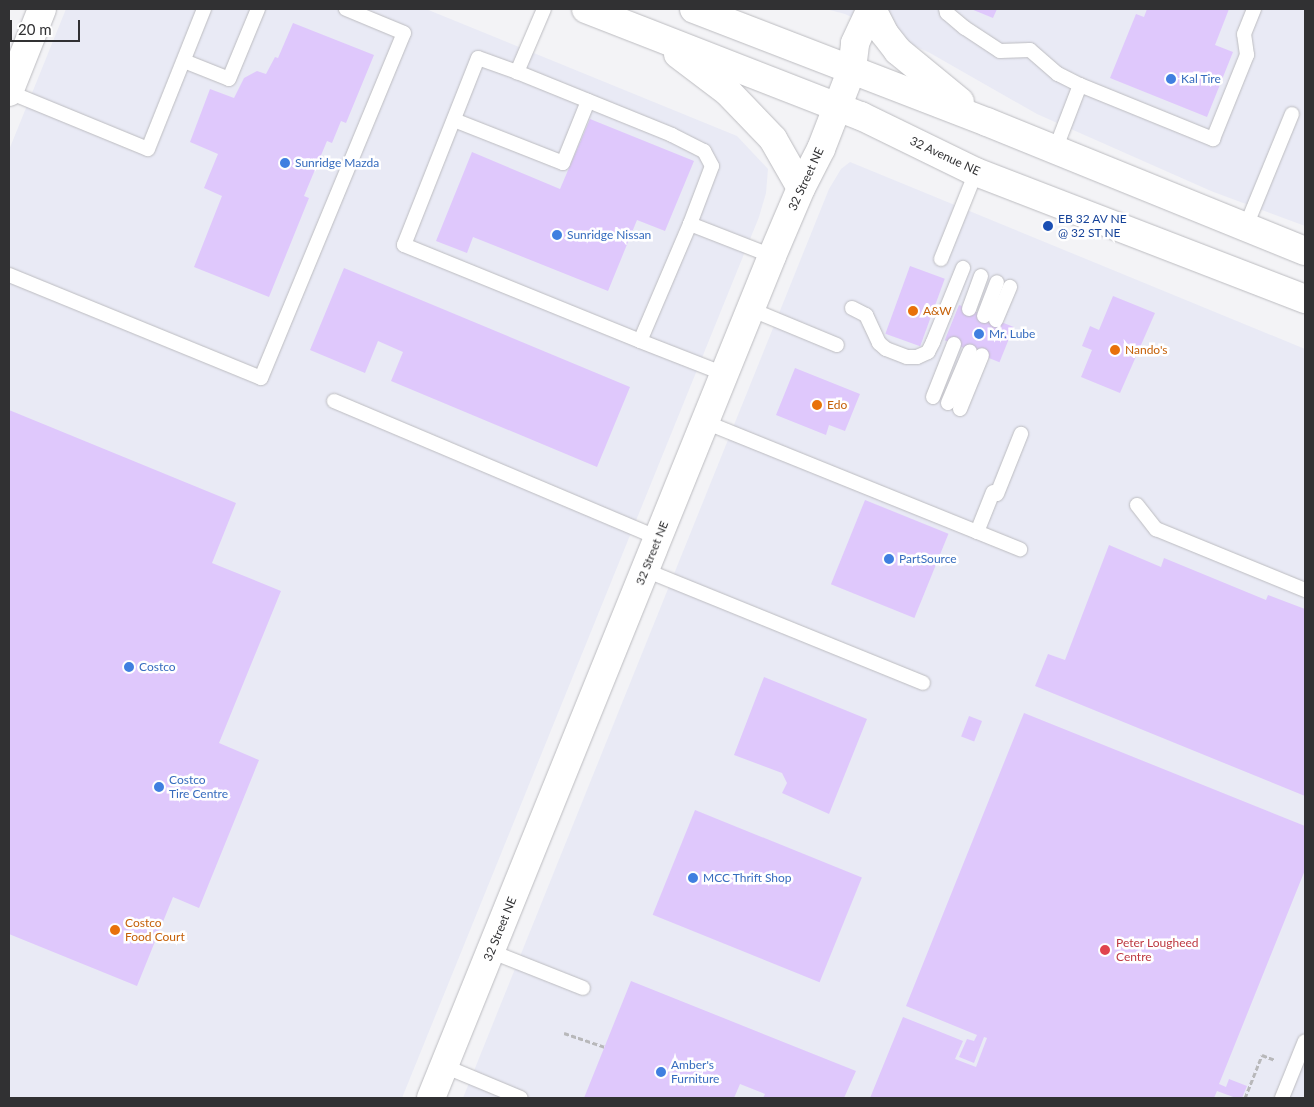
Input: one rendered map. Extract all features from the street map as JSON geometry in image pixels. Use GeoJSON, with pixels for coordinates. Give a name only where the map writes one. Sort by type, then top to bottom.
{"type":"FeatureCollection","features":[{"type":"Feature","properties":{"kind":"main road"},"geometry":{"type":"LineString","coordinates":[[9,92],[42,9]]}},
{"type":"Feature","properties":{"kind":"main road","name":"32 Avenue NE"},"geometry":{"type":"LineString","coordinates":[[586,9],[837,106],[976,172],[1305,299]]}},
{"type":"Feature","properties":{"kind":"main road"},"geometry":{"type":"LineString","coordinates":[[694,9],[988,122],[1305,251]]}},
{"type":"Feature","properties":{"kind":"main road"},"geometry":{"type":"LineString","coordinates":[[871,9],[884,33],[898,51],[922,73],[988,122]]}},
{"type":"Feature","properties":{"kind":"main road","name":"32 Street NE"},"geometry":{"type":"LineString","coordinates":[[431,1098],[750,309],[801,188],[821,149],[852,69],[855,42],[871,9]]}},
{"type":"Feature","properties":{"kind":"main road"},"geometry":{"type":"LineString","coordinates":[[653,35],[728,92],[773,139],[801,188]]}},
{"type":"Feature","properties":{"kind":"lane"},"geometry":{"type":"LineString","coordinates":[[9,92],[148,149],[204,9]]}},
{"type":"Feature","properties":{"kind":"lane"},"geometry":{"type":"LineString","coordinates":[[184,61],[229,79],[258,9]]}},
{"type":"Feature","properties":{"kind":"lane"},"geometry":{"type":"LineString","coordinates":[[9,275],[261,378],[404,33],[346,9]]}},
{"type":"Feature","properties":{"kind":"lane"},"geometry":{"type":"LineString","coordinates":[[517,72],[544,9]]}},
{"type":"Feature","properties":{"kind":"lane"},"geometry":{"type":"LineString","coordinates":[[946,9],[947,13],[965,28],[1000,50],[1030,50],[1058,74],[1080,85],[1213,139],[1247,55],[1244,34],[1254,9]]}},
{"type":"Feature","properties":{"kind":"lane"},"geometry":{"type":"LineString","coordinates":[[640,341],[690,224],[712,166],[704,151],[672,135],[478,58],[404,245],[640,341],[724,374]]}},
{"type":"Feature","properties":{"kind":"lane"},"geometry":{"type":"LineString","coordinates":[[1055,150],[1080,85]]}},
{"type":"Feature","properties":{"kind":"lane"},"geometry":{"type":"LineString","coordinates":[[454,120],[563,163],[588,101]]}},
{"type":"Feature","properties":{"kind":"lane"},"geometry":{"type":"LineString","coordinates":[[1246,226],[1292,114]]}},
{"type":"Feature","properties":{"kind":"lane"},"geometry":{"type":"LineString","coordinates":[[941,259],[976,172]]}},
{"type":"Feature","properties":{"kind":"lane"},"geometry":{"type":"LineString","coordinates":[[690,224],[772,256]]}},
{"type":"Feature","properties":{"kind":"lane"},"geometry":{"type":"LineString","coordinates":[[852,308],[866,315],[879,343],[886,349],[907,357],[917,357],[928,352],[962,268]]}},
{"type":"Feature","properties":{"kind":"lane"},"geometry":{"type":"LineString","coordinates":[[968,309],[982,276]]}},
{"type":"Feature","properties":{"kind":"lane"},"geometry":{"type":"LineString","coordinates":[[990,318],[1003,285]]}},
{"type":"Feature","properties":{"kind":"lane"},"geometry":{"type":"LineString","coordinates":[[750,309],[836,345]]}},
{"type":"Feature","properties":{"kind":"lane"},"geometry":{"type":"LineString","coordinates":[[933,397],[954,344]]}},
{"type":"Feature","properties":{"kind":"lane"},"geometry":{"type":"LineString","coordinates":[[954,406],[976,353]]}},
{"type":"Feature","properties":{"kind":"lane"},"geometry":{"type":"LineString","coordinates":[[334,401],[658,538]]}},
{"type":"Feature","properties":{"kind":"lane"},"geometry":{"type":"LineString","coordinates":[[705,422],[1020,549]]}},
{"type":"Feature","properties":{"kind":"lane"},"geometry":{"type":"LineString","coordinates":[[977,532],[1021,434]]}},
{"type":"Feature","properties":{"kind":"lane"},"geometry":{"type":"LineString","coordinates":[[1137,505],[1156,529],[1305,590]]}},
{"type":"Feature","properties":{"kind":"lane"},"geometry":{"type":"LineString","coordinates":[[645,570],[923,682]]}},
{"type":"Feature","properties":{"kind":"lane"},"geometry":{"type":"LineString","coordinates":[[490,951],[583,988]]}},
{"type":"Feature","properties":{"kind":"lane"},"geometry":{"type":"LineString","coordinates":[[1282,1098],[1305,1041]]}},
{"type":"Feature","properties":{"kind":"lane"},"geometry":{"type":"LineString","coordinates":[[444,1066],[521,1098]]}},
{"type":"Feature","properties":{"kind":"path"},"geometry":{"type":"LineString","coordinates":[[564,1033],[605,1046]]}},
{"type":"Feature","properties":{"kind":"path"},"geometry":{"type":"LineString","coordinates":[[1245,1098],[1262,1055],[1275,1060]]}},
{"type":"Feature","properties":{"kind":"shaded area"},"geometry":{"type":"Polygon","coordinates":[[[66,9],[426,9],[737,136],[768,169],[766,193],[759,217],[402,1098],[9,1098],[9,150],[66,9]]]}},
{"type":"Feature","properties":{"kind":"shaded area"},"geometry":{"type":"Polygon","coordinates":[[[826,9],[1305,9],[1305,226],[1211,191],[1037,114],[930,53],[845,14],[826,9]]]}},
{"type":"Feature","properties":{"kind":"shaded area"},"geometry":{"type":"Polygon","coordinates":[[[850,162],[1305,349],[1305,1098],[463,1098],[829,189],[841,169],[850,162]]]}},
{"type":"Feature","properties":{"kind":"building"},"geometry":{"type":"Polygon","coordinates":[[[971,9],[997,9],[993,18],[971,9]]]}},
{"type":"Feature","properties":{"kind":"building"},"geometry":{"type":"Polygon","coordinates":[[[1147,9],[1229,9],[1215,45],[1233,52],[1207,117],[1110,78],[1136,14],[1144,17],[1147,9]]]}},
{"type":"Feature","properties":{"kind":"building"},"geometry":{"type":"Polygon","coordinates":[[[293,23],[374,55],[346,123],[341,121],[332,143],[327,141],[304,196],[309,198],[269,297],[194,267],[222,196],[204,188],[218,154],[190,142],[210,89],[234,98],[244,78],[257,71],[266,74],[275,57],[278,58],[293,23]]]}},
{"type":"Feature","properties":{"kind":"building"},"geometry":{"type":"Polygon","coordinates":[[[590,119],[694,161],[665,231],[637,220],[608,291],[473,237],[467,253],[436,241],[472,152],[560,189],[590,119]]]}},
{"type":"Feature","properties":{"kind":"building"},"geometry":{"type":"Polygon","coordinates":[[[910,266],[945,279],[920,346],[885,334],[910,266]]]}},
{"type":"Feature","properties":{"kind":"building"},"geometry":{"type":"Polygon","coordinates":[[[344,268],[630,387],[597,467],[391,381],[403,352],[378,341],[365,373],[310,350],[344,268]]]}},
{"type":"Feature","properties":{"kind":"building"},"geometry":{"type":"Polygon","coordinates":[[[1113,296],[1155,313],[1120,393],[1081,377],[1092,350],[1082,346],[1090,326],[1099,330],[1113,296]]]}},
{"type":"Feature","properties":{"kind":"building","name":"Mr. Lube"},"geometry":{"type":"Polygon","coordinates":[[[959,305],[1014,327],[999,362],[945,340],[959,305]]]}},
{"type":"Feature","properties":{"kind":"building"},"geometry":{"type":"Polygon","coordinates":[[[795,368],[860,394],[845,431],[829,425],[826,435],[776,415],[795,368]]]}},
{"type":"Feature","properties":{"kind":"building","name":"Costco"},"geometry":{"type":"Polygon","coordinates":[[[9,410],[236,503],[212,563],[281,591],[219,743],[259,760],[199,908],[173,897],[137,986],[9,934],[9,410]]]}},
{"type":"Feature","properties":{"kind":"building","name":"PartSource"},"geometry":{"type":"Polygon","coordinates":[[[865,500],[948,534],[914,618],[831,584],[865,500]]]}},
{"type":"Feature","properties":{"kind":"building"},"geometry":{"type":"Polygon","coordinates":[[[1109,545],[1161,567],[1164,558],[1266,600],[1268,595],[1305,609],[1305,796],[1035,686],[1048,654],[1065,660],[1109,545]]]}},
{"type":"Feature","properties":{"kind":"building"},"geometry":{"type":"Polygon","coordinates":[[[764,677],[867,719],[829,814],[782,793],[787,783],[782,773],[734,755],[764,677]]]}},
{"type":"Feature","properties":{"kind":"building","name":"Peter Lougheed Centre"},"geometry":{"type":"Polygon","coordinates":[[[1024,713],[1305,826],[1305,870],[1219,1084],[1226,1087],[1229,1079],[1247,1086],[1242,1098],[1236,1098],[1217,1091],[1214,1098],[870,1098],[903,1017],[963,1041],[955,1059],[976,1067],[987,1038],[984,1037],[974,1063],[959,1057],[967,1039],[974,1041],[977,1035],[906,1006],[1024,713]]]}},
{"type":"Feature","properties":{"kind":"building"},"geometry":{"type":"Polygon","coordinates":[[[969,716],[982,721],[974,742],[961,737],[969,716]]]}},
{"type":"Feature","properties":{"kind":"building"},"geometry":{"type":"Polygon","coordinates":[[[695,810],[862,877],[820,982],[653,915],[695,810]]]}},
{"type":"Feature","properties":{"kind":"building"},"geometry":{"type":"Polygon","coordinates":[[[631,981],[856,1071],[844,1098],[763,1098],[765,1094],[740,1084],[734,1098],[584,1098],[631,981]]]}},
{"type":"Feature","properties":{"kind":"place","name":"Kal Tire"},"geometry":{"type":"Point","coordinates":[1171,79]}},
{"type":"Feature","properties":{"kind":"place","name":"Sunridge Mazda"},"geometry":{"type":"Point","coordinates":[285,163]}},
{"type":"Feature","properties":{"kind":"place","name":"EB 32 AV NE @ 32 ST NE"},"geometry":{"type":"Point","coordinates":[1048,226]}},
{"type":"Feature","properties":{"kind":"place","name":"Sunridge Nissan"},"geometry":{"type":"Point","coordinates":[557,235]}},
{"type":"Feature","properties":{"kind":"place","name":"A&W"},"geometry":{"type":"Point","coordinates":[913,311]}},
{"type":"Feature","properties":{"kind":"place","name":"Mr. Lube"},"geometry":{"type":"Point","coordinates":[979,334]}},
{"type":"Feature","properties":{"kind":"place","name":"Nando's"},"geometry":{"type":"Point","coordinates":[1115,350]}},
{"type":"Feature","properties":{"kind":"place","name":"Edo"},"geometry":{"type":"Point","coordinates":[817,405]}},
{"type":"Feature","properties":{"kind":"place","name":"PartSource"},"geometry":{"type":"Point","coordinates":[889,559]}},
{"type":"Feature","properties":{"kind":"place","name":"Costco"},"geometry":{"type":"Point","coordinates":[129,667]}},
{"type":"Feature","properties":{"kind":"place","name":"Costco Tire Centre"},"geometry":{"type":"Point","coordinates":[159,787]}},
{"type":"Feature","properties":{"kind":"place","name":"MCC Thrift Shop"},"geometry":{"type":"Point","coordinates":[693,878]}},
{"type":"Feature","properties":{"kind":"place","name":"Costco Food Court"},"geometry":{"type":"Point","coordinates":[115,930]}},
{"type":"Feature","properties":{"kind":"place","name":"Peter Lougheed Centre"},"geometry":{"type":"Point","coordinates":[1105,950]}},
{"type":"Feature","properties":{"kind":"place","name":"Amber's Furniture"},"geometry":{"type":"Point","coordinates":[661,1072]}}]}
